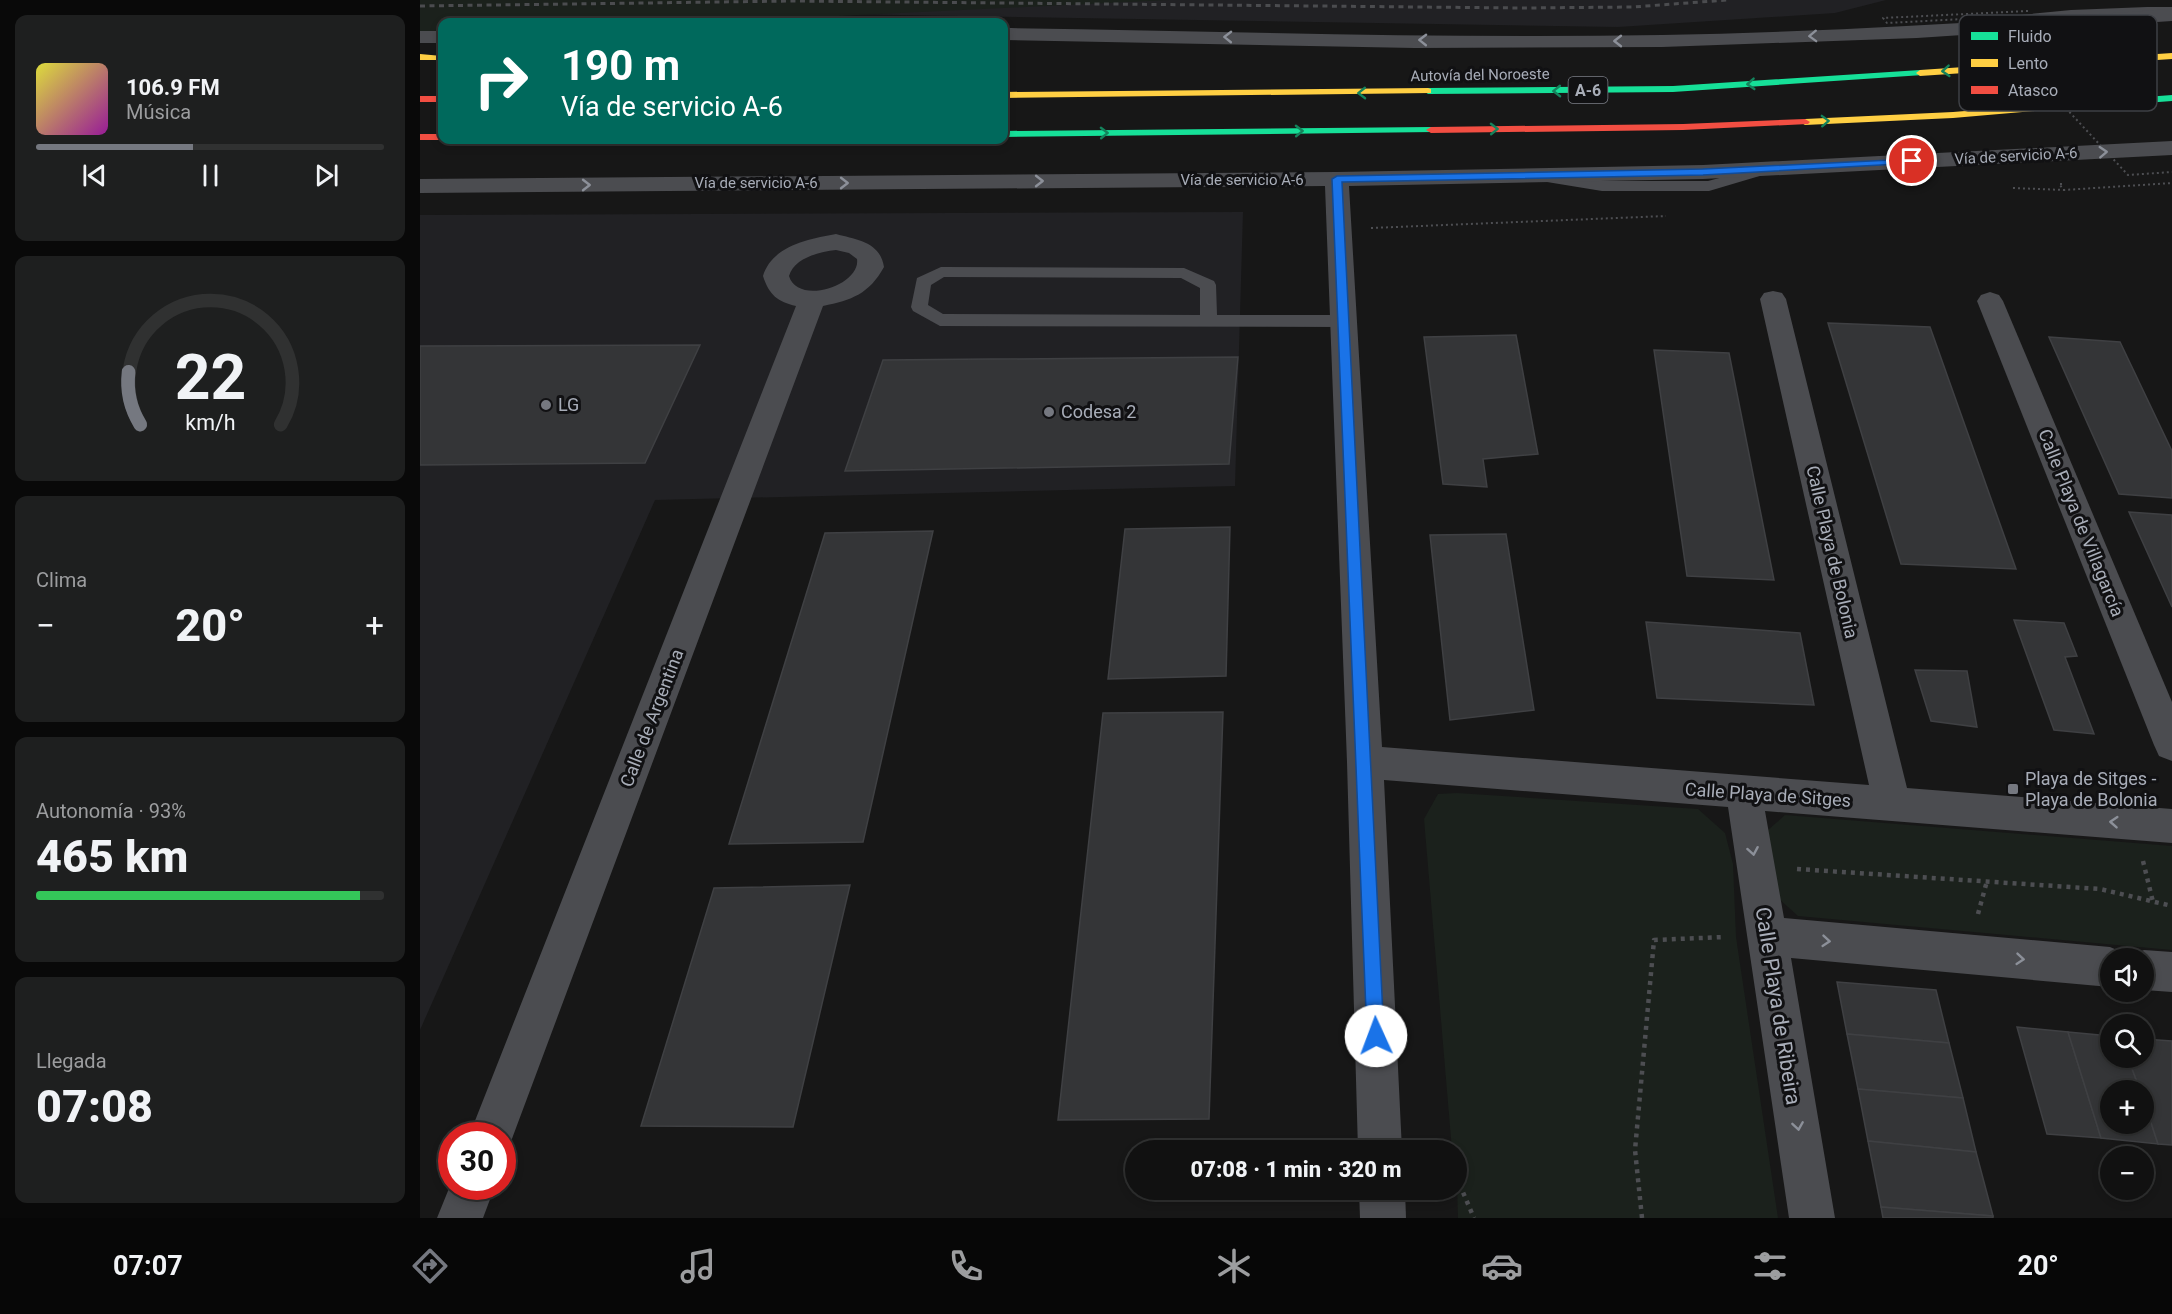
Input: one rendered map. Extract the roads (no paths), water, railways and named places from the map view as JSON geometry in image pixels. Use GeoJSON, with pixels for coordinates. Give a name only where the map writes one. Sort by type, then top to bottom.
{"type":"FeatureCollection","features":[{"type":"Feature","properties":{"kind":"highway","name":"Autovía del Noroeste"},"geometry":{"type":"LineString","coordinates":[[2157,57],[2172,56]]}},
{"type":"Feature","properties":{"kind":"highway"},"geometry":{"type":"LineString","coordinates":[[420,57],[438,58]]}},
{"type":"Feature","properties":{"kind":"highway","name":"Autovía del Noroeste"},"geometry":{"type":"LineString","coordinates":[[1008,95],[1673,89],[1959,70]]}},
{"type":"Feature","properties":{"kind":"highway","name":"A-6"},"geometry":{"type":"LineString","coordinates":[[2157,99],[2172,98]]}},
{"type":"Feature","properties":{"kind":"highway"},"geometry":{"type":"LineString","coordinates":[[420,99],[438,99]]}},
{"type":"Feature","properties":{"kind":"highway","name":"A-6"},"geometry":{"type":"LineString","coordinates":[[1008,134],[1683,127],[2005,111]]}},
{"type":"Feature","properties":{"kind":"highway"},"geometry":{"type":"LineString","coordinates":[[1683,127],[1799,136]]}},
{"type":"Feature","properties":{"kind":"highway"},"geometry":{"type":"LineString","coordinates":[[420,137],[438,137]]}},
{"type":"Feature","properties":{"kind":"street"},"geometry":{"type":"LineString","coordinates":[[2145,15],[2172,13]]}},
{"type":"Feature","properties":{"kind":"street"},"geometry":{"type":"LineString","coordinates":[[1008,34],[1661,41],[1872,35],[1959,29]]}},
{"type":"Feature","properties":{"kind":"street"},"geometry":{"type":"LineString","coordinates":[[420,37],[438,37]]}},
{"type":"Feature","properties":{"kind":"street","name":"Vía de servicio A-6"},"geometry":{"type":"LineString","coordinates":[[420,186],[1337,179],[1531,175],[1772,168],[2172,148]]}},
{"type":"Feature","properties":{"kind":"street"},"geometry":{"type":"LineString","coordinates":[[1337,179],[1342,321],[1365,762],[1380,1140]]}},
{"type":"Feature","properties":{"kind":"street"},"geometry":{"type":"LineString","coordinates":[[420,199],[527,185]]}},
{"type":"Feature","properties":{"kind":"street","name":"Calle Playa de Bolonia"},"geometry":{"type":"LineString","coordinates":[[1773,299],[1892,804]]}},
{"type":"Feature","properties":{"kind":"street","name":"Calle de Argentina"},"geometry":{"type":"LineString","coordinates":[[496,1122],[812,300]]}},
{"type":"Feature","properties":{"kind":"street","name":"Calle Playa de Villagarcía"},"geometry":{"type":"LineString","coordinates":[[1990,301],[2172,745]]}},
{"type":"Feature","properties":{"kind":"street","name":"Calle Playa de Sitges"},"geometry":{"type":"LineString","coordinates":[[1365,762],[2172,826]]}},
{"type":"Feature","properties":{"kind":"street","name":"Calle Playa de Ribeira"},"geometry":{"type":"LineString","coordinates":[[1744,793],[1752,936],[1812,1218]]}},
{"type":"Feature","properties":{"kind":"street"},"geometry":{"type":"LineString","coordinates":[[1752,936],[2100,966]]}},
{"type":"Feature","properties":{"kind":"street"},"geometry":{"type":"LineString","coordinates":[[2154,971],[2172,972]]}},
{"type":"Feature","properties":{"kind":"street"},"geometry":{"type":"LineString","coordinates":[[460,1218],[467,1200]]}},
{"type":"Feature","properties":{"kind":"street"},"geometry":{"type":"LineString","coordinates":[[1382,1200],[1383,1218]]}},
{"type":"Feature","properties":{"kind":"lane"},"geometry":{"type":"LineString","coordinates":[[1209,321],[1208,285],[1184,273],[941,272],[923,282],[919,307],[940,320],[1209,321],[1342,321]]}},
{"type":"Feature","properties":{"kind":"railway"},"geometry":{"type":"LineString","coordinates":[[420,6],[793,1],[1523,8],[1633,7],[1727,0]]}},
{"type":"Feature","properties":{"kind":"place","name":"LG"},"geometry":{"type":"Point","coordinates":[546,405]}},
{"type":"Feature","properties":{"kind":"place","name":"Codesa 2"},"geometry":{"type":"Point","coordinates":[1049,412]}},
{"type":"Feature","properties":{"kind":"place","name":"Playa de Sitges - Playa de Bolonia"},"geometry":{"type":"Point","coordinates":[2013,789]}}]}
